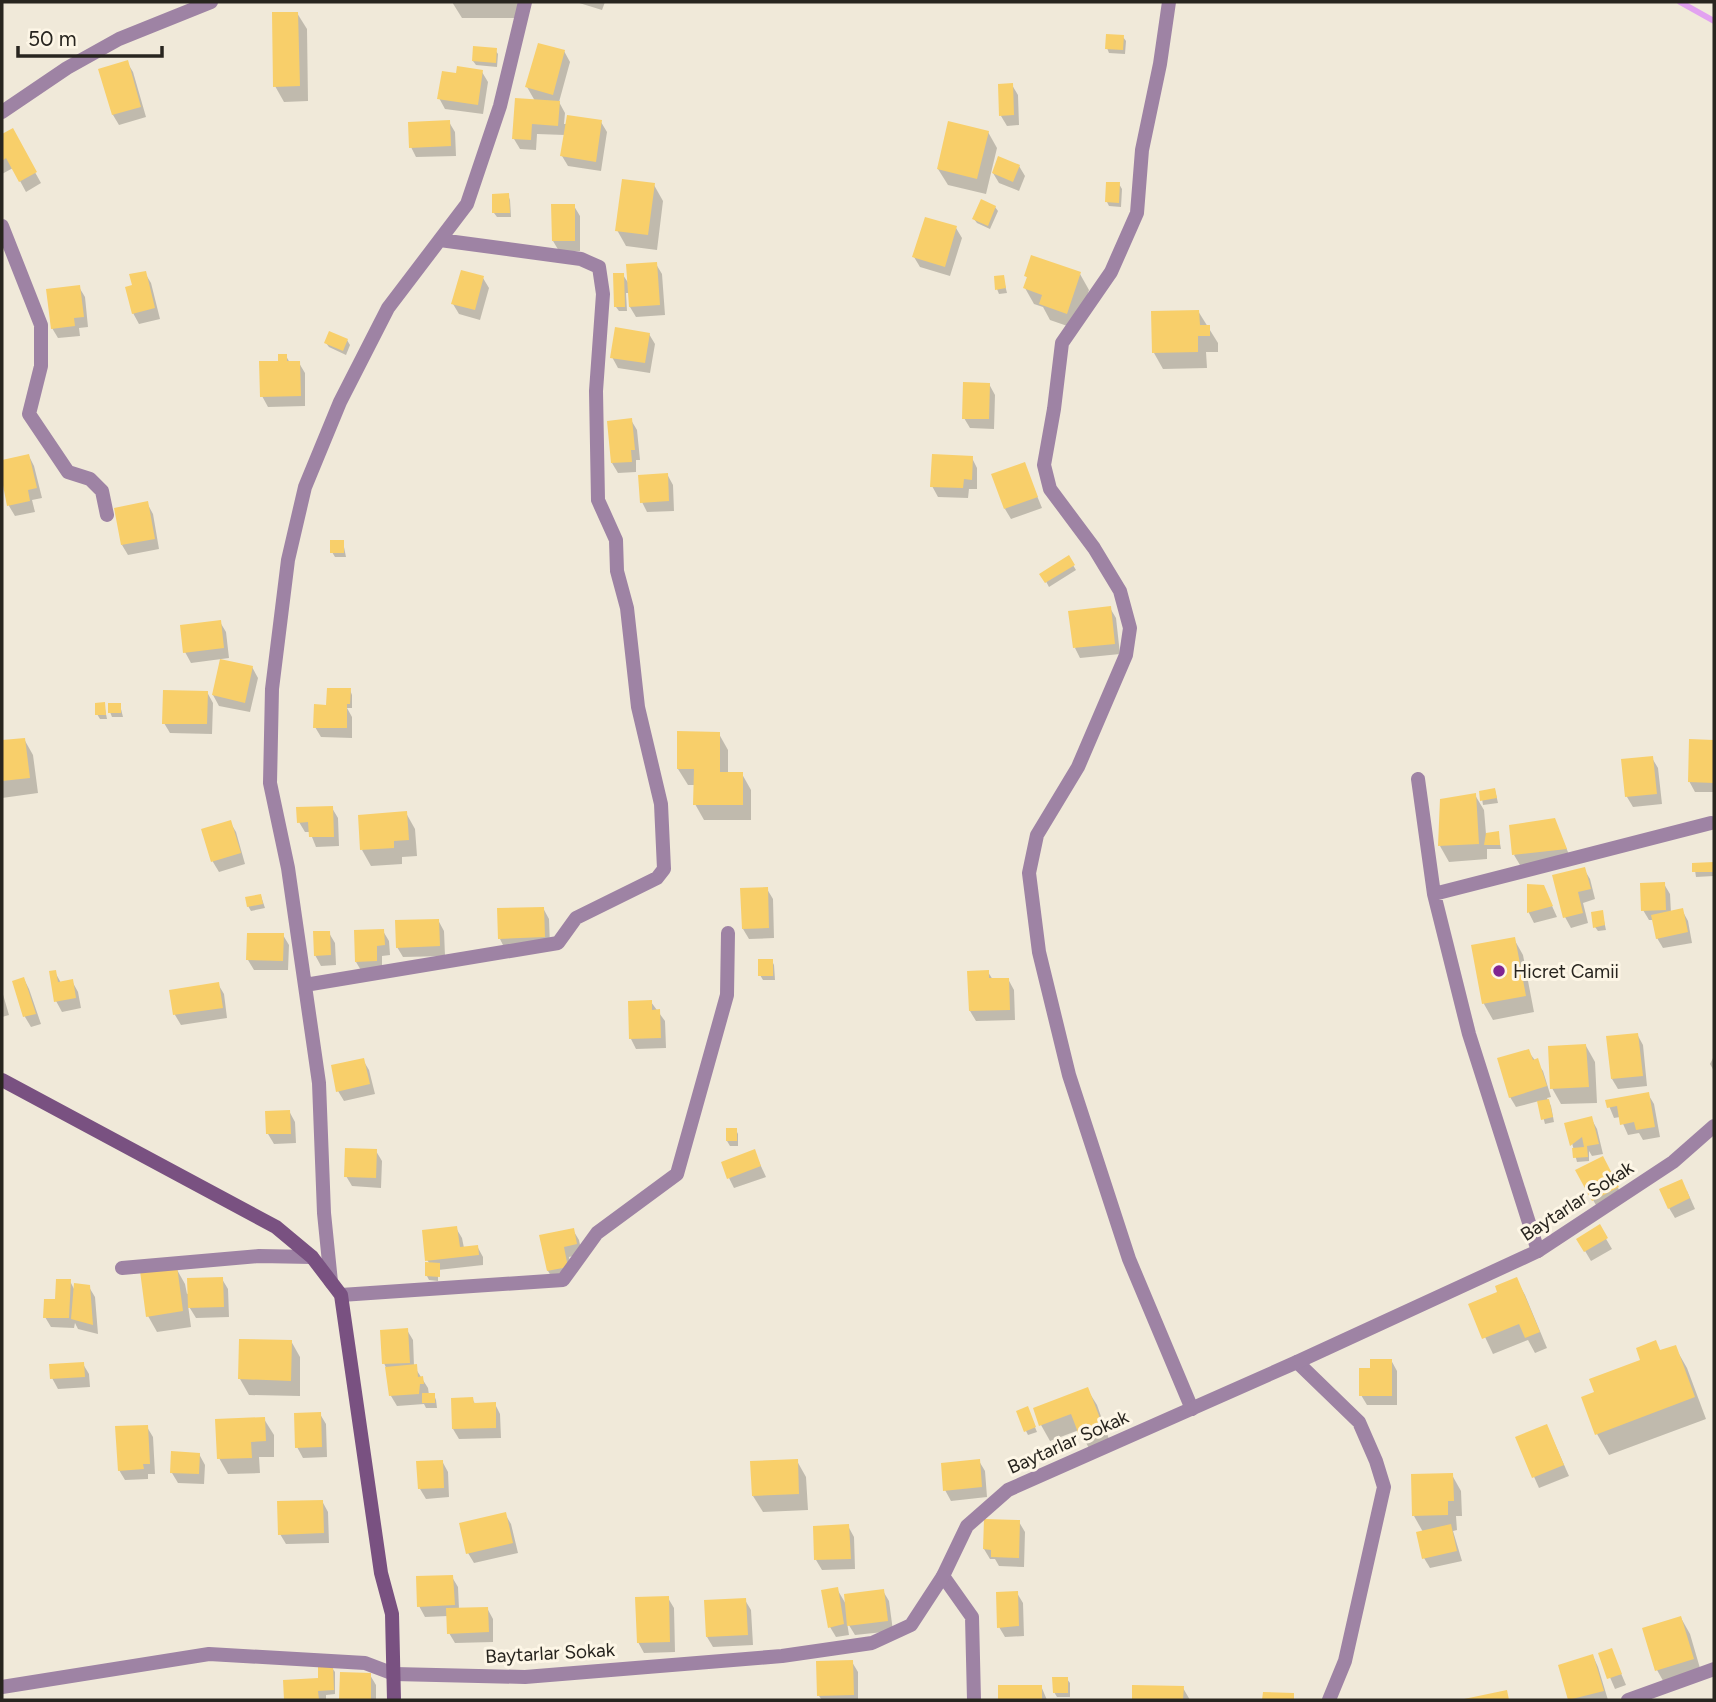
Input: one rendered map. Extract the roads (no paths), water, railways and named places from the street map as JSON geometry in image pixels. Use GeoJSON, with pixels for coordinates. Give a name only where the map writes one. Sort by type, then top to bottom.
{"type":"FeatureCollection","features":[{"type":"Feature","properties":{"kind":"main road"},"geometry":{"type":"LineString","coordinates":[[2,1080],[275,1227],[312,1257],[341,1295],[381,1573],[392,1614],[394,1700]]}},
{"type":"Feature","properties":{"kind":"street"},"geometry":{"type":"LineString","coordinates":[[2,112],[67,68],[120,39],[211,2]]}},
{"type":"Feature","properties":{"kind":"street"},"geometry":{"type":"LineString","coordinates":[[331,1282],[324,1213],[319,1083],[288,868],[270,783],[272,690],[288,560],[305,487],[341,402],[388,308],[467,204],[500,106],[525,2]]}},
{"type":"Feature","properties":{"kind":"street"},"geometry":{"type":"LineString","coordinates":[[1169,2],[1160,64],[1142,150],[1137,213],[1111,272],[1062,343],[1044,465],[1050,489],[1094,548],[1120,591],[1130,628],[1126,655],[1079,767],[1037,835],[1029,873],[1039,952],[1069,1075],[1129,1259],[1192,1409]]}},
{"type":"Feature","properties":{"kind":"street"},"geometry":{"type":"LineString","coordinates":[[2,226],[41,325],[41,366],[29,414],[68,472],[90,479],[102,491],[107,515]]}},
{"type":"Feature","properties":{"kind":"street"},"geometry":{"type":"LineString","coordinates":[[305,985],[558,943],[576,918],[657,878],[664,869],[661,804],[638,707],[627,608],[617,571],[616,540],[598,500],[596,391],[603,294],[599,267],[581,259],[440,240]]}},
{"type":"Feature","properties":{"kind":"street"},"geometry":{"type":"LineString","coordinates":[[1418,779],[1434,894],[1469,1034],[1538,1251]]}},
{"type":"Feature","properties":{"kind":"street"},"geometry":{"type":"LineString","coordinates":[[1434,894],[1711,823]]}},
{"type":"Feature","properties":{"kind":"street"},"geometry":{"type":"LineString","coordinates":[[341,1295],[562,1280],[597,1234],[677,1174],[727,995],[728,933]]}},
{"type":"Feature","properties":{"kind":"street","name":"Baytarlar Sokak"},"geometry":{"type":"LineString","coordinates":[[2,1687],[209,1654],[365,1663],[394,1674],[525,1677],[782,1656],[872,1643],[911,1625],[943,1576],[967,1526],[1008,1490],[1297,1362],[1538,1251],[1673,1162],[1714,1126]]}},
{"type":"Feature","properties":{"kind":"street"},"geometry":{"type":"LineString","coordinates":[[122,1268],[259,1256],[312,1257]]}},
{"type":"Feature","properties":{"kind":"street"},"geometry":{"type":"LineString","coordinates":[[1297,1362],[1359,1422],[1377,1461],[1384,1487],[1345,1661],[1329,1700]]}},
{"type":"Feature","properties":{"kind":"street"},"geometry":{"type":"LineString","coordinates":[[943,1576],[972,1617],[974,1700]]}},
{"type":"Feature","properties":{"kind":"street"},"geometry":{"type":"LineString","coordinates":[[1628,1700],[1714,1669]]}},
{"type":"Feature","properties":{"kind":"waterway"},"geometry":{"type":"LineString","coordinates":[[1680,2],[1714,21]]}},
{"type":"Feature","properties":{"kind":"place","name":"Hicret Camii"},"geometry":{"type":"Point","coordinates":[1499,971]}}]}
